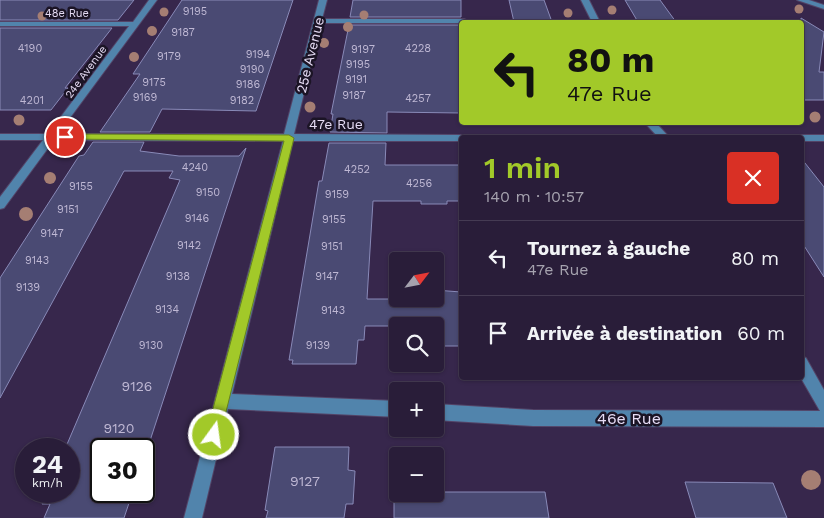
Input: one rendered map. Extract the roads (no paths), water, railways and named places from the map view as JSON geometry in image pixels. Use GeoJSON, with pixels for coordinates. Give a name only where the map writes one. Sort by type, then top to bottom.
{"type":"FeatureCollection","features":[{"type":"Feature","properties":{"kind":"street","name":"24e Avenue"},"geometry":{"type":"LineString","coordinates":[[0,205],[153,0]]}},
{"type":"Feature","properties":{"kind":"street","name":"25e Avenue"},"geometry":{"type":"LineString","coordinates":[[193,518],[323,0]]}},
{"type":"Feature","properties":{"kind":"street"},"geometry":{"type":"LineString","coordinates":[[585,0],[595,20]]}},
{"type":"Feature","properties":{"kind":"street"},"geometry":{"type":"LineString","coordinates":[[802,0],[824,7]]}},
{"type":"Feature","properties":{"kind":"street"},"geometry":{"type":"LineString","coordinates":[[318,21],[459,21]]}},
{"type":"Feature","properties":{"kind":"street","name":"48e Rue"},"geometry":{"type":"LineString","coordinates":[[0,24],[135,24]]}},
{"type":"Feature","properties":{"kind":"street"},"geometry":{"type":"LineString","coordinates":[[652,125],[663,135]]}},
{"type":"Feature","properties":{"kind":"street","name":"47e Rue"},"geometry":{"type":"LineString","coordinates":[[0,137],[459,138]]}},
{"type":"Feature","properties":{"kind":"street"},"geometry":{"type":"LineString","coordinates":[[804,138],[824,138]]}},
{"type":"Feature","properties":{"kind":"street"},"geometry":{"type":"LineString","coordinates":[[804,368],[824,405]]}},
{"type":"Feature","properties":{"kind":"street"},"geometry":{"type":"LineString","coordinates":[[222,402],[389,409]]}},
{"type":"Feature","properties":{"kind":"street","name":"46e Rue"},"geometry":{"type":"LineString","coordinates":[[444,413],[533,418],[824,419]]}}]}
